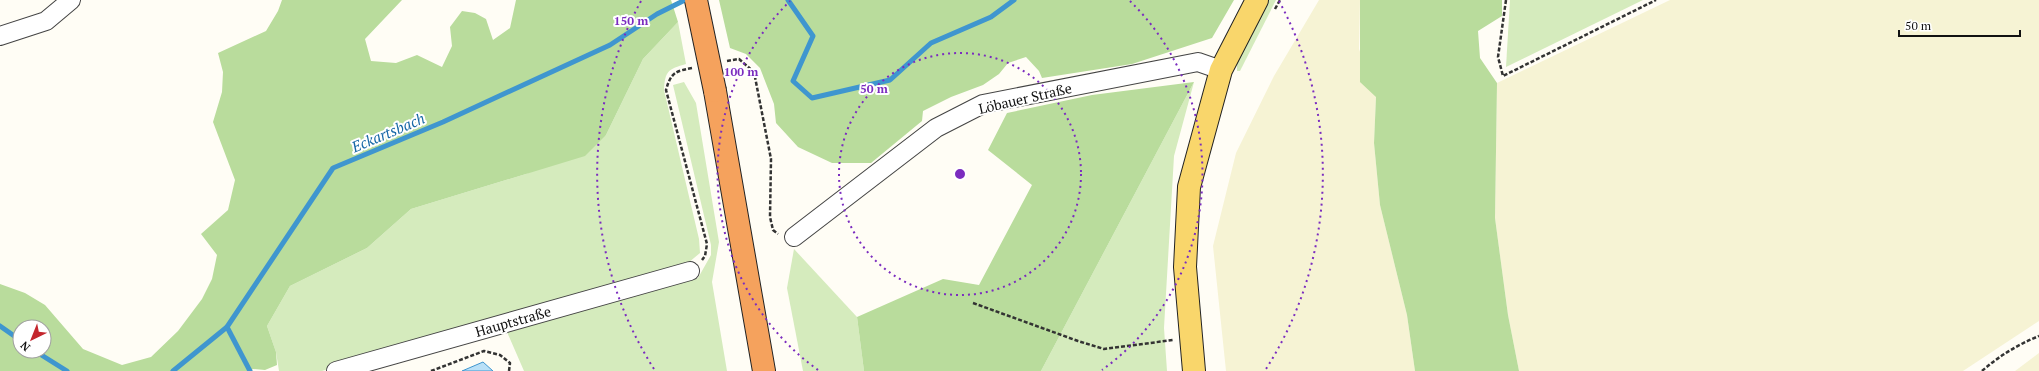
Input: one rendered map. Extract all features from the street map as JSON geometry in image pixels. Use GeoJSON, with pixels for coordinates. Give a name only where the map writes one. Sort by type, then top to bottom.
{"type":"FeatureCollection","features":[{"type":"Feature","properties":{"kind":"highway"},"geometry":{"type":"LineString","coordinates":[[696,0],[715,91],[764,371]]}},
{"type":"Feature","properties":{"kind":"main road"},"geometry":{"type":"LineString","coordinates":[[1194,371],[1185,267],[1189,187],[1224,63],[1257,0]]}},
{"type":"Feature","properties":{"kind":"street"},"geometry":{"type":"LineString","coordinates":[[0,36],[46,21],[71,0]]}},
{"type":"Feature","properties":{"kind":"street","name":"Löbauer Straße"},"geometry":{"type":"LineString","coordinates":[[794,237],[931,132],[958,116],[983,104],[1198,62],[1224,63]]}},
{"type":"Feature","properties":{"kind":"street","name":"Hauptstraße"},"geometry":{"type":"LineString","coordinates":[[336,371],[690,271]]}},
{"type":"Feature","properties":{"kind":"path"},"geometry":{"type":"LineString","coordinates":[[1506,0],[1498,57],[1503,76],[1656,0]]}},
{"type":"Feature","properties":{"kind":"path"},"geometry":{"type":"LineString","coordinates":[[732,60],[739,59],[754,72],[771,159],[770,217],[773,230],[777,234],[794,237]]}},
{"type":"Feature","properties":{"kind":"path"},"geometry":{"type":"LineString","coordinates":[[669,79],[666,90],[707,244],[705,256],[690,271]]}},
{"type":"Feature","properties":{"kind":"path"},"geometry":{"type":"LineString","coordinates":[[973,303],[1104,349],[1191,337]]}},
{"type":"Feature","properties":{"kind":"path"},"geometry":{"type":"LineString","coordinates":[[1982,371],[2002,354],[2020,343],[2039,336]]}},
{"type":"Feature","properties":{"kind":"path"},"geometry":{"type":"LineString","coordinates":[[431,371],[484,351],[500,355],[510,363],[509,371]]}},
{"type":"Feature","properties":{"kind":"shaded area"},"geometry":{"type":"Polygon","coordinates":[[[1319,0],[1360,0],[1359,49],[1376,97],[1374,143],[1380,205],[1407,315],[1415,371],[1226,371],[1213,246],[1236,153],[1274,76],[1319,0]]]}},
{"type":"Feature","properties":{"kind":"shaded area"},"geometry":{"type":"Polygon","coordinates":[[[1670,0],[2039,0],[2039,321],[1963,371],[1519,371],[1508,315],[1495,218],[1497,83],[1670,0]]]}},
{"type":"Feature","properties":{"kind":"shaded area"},"geometry":{"type":"Polygon","coordinates":[[[2039,353],[2039,371],[2015,371],[2039,353]]]}},
{"type":"Feature","properties":{"kind":"green space"},"geometry":{"type":"Polygon","coordinates":[[[282,0],[402,0],[365,39],[371,61],[396,63],[417,55],[442,67],[452,46],[450,27],[462,11],[475,13],[486,19],[493,40],[510,28],[516,0],[671,0],[678,22],[643,59],[606,135],[585,156],[411,209],[367,248],[290,286],[267,326],[276,352],[277,365],[265,370],[253,369],[250,371],[0,371],[0,284],[25,293],[45,305],[83,349],[122,365],[151,357],[178,331],[202,299],[212,279],[217,255],[201,234],[228,210],[235,180],[213,122],[222,92],[223,72],[218,53],[266,31],[278,11],[282,0]]]}},
{"type":"Feature","properties":{"kind":"green space"},"geometry":{"type":"Polygon","coordinates":[[[719,0],[1234,0],[1212,38],[1132,64],[1042,78],[1039,71],[1026,57],[1008,63],[999,74],[983,85],[951,97],[923,111],[922,121],[871,163],[832,163],[798,147],[776,123],[774,104],[760,68],[746,54],[730,48],[719,0]]]}},
{"type":"Feature","properties":{"kind":"green space"},"geometry":{"type":"Polygon","coordinates":[[[1268,0],[1276,0],[1240,71],[1237,71],[1237,58],[1268,0]]]}},
{"type":"Feature","properties":{"kind":"green space"},"geometry":{"type":"Polygon","coordinates":[[[1360,0],[1502,0],[1502,16],[1478,31],[1480,58],[1497,83],[1495,218],[1508,315],[1519,371],[1415,371],[1407,315],[1380,205],[1374,143],[1376,97],[1360,82],[1360,0]]]}},
{"type":"Feature","properties":{"kind":"green space"},"geometry":{"type":"Polygon","coordinates":[[[1510,0],[1643,0],[1506,67],[1510,0]]]}},
{"type":"Feature","properties":{"kind":"green space"},"geometry":{"type":"Polygon","coordinates":[[[678,22],[686,64],[671,69],[665,79],[664,90],[699,239],[700,253],[682,268],[509,315],[322,371],[279,371],[276,352],[267,326],[290,286],[367,248],[411,209],[526,174],[606,135],[643,59],[678,22]]]}},
{"type":"Feature","properties":{"kind":"green space"},"geometry":{"type":"Polygon","coordinates":[[[684,82],[696,103],[719,242],[712,282],[727,371],[524,371],[507,332],[698,278],[711,255],[711,245],[673,85],[684,82]]]}},
{"type":"Feature","properties":{"kind":"green space"},"geometry":{"type":"Polygon","coordinates":[[[1194,82],[1174,156],[1164,328],[1167,371],[1041,371],[1194,82]]]}},
{"type":"Feature","properties":{"kind":"green space"},"geometry":{"type":"Polygon","coordinates":[[[1194,82],[1041,371],[864,371],[857,317],[943,279],[979,285],[1032,185],[988,150],[1007,113],[1092,95],[1194,82]]]}},
{"type":"Feature","properties":{"kind":"green space"},"geometry":{"type":"Polygon","coordinates":[[[794,249],[857,317],[864,371],[803,371],[787,288],[794,249]]]}},
{"type":"Feature","properties":{"kind":"water"},"geometry":{"type":"Polygon","coordinates":[[[483,362],[493,371],[462,371],[483,362]]]}},
{"type":"Feature","properties":{"kind":"waterway","name":"Eckartsbach"},"geometry":{"type":"LineString","coordinates":[[173,371],[227,327],[333,168],[443,122],[610,45],[657,14],[685,0]]}},
{"type":"Feature","properties":{"kind":"waterway","name":"Eckartsbach"},"geometry":{"type":"LineString","coordinates":[[788,0],[813,36],[793,81],[812,98],[890,80],[931,43],[991,17],[1014,0]]}},
{"type":"Feature","properties":{"kind":"waterway","name":"Eckartsbach"},"geometry":{"type":"LineString","coordinates":[[0,326],[12,334]]}},
{"type":"Feature","properties":{"kind":"waterway"},"geometry":{"type":"LineString","coordinates":[[227,327],[250,371]]}},
{"type":"Feature","properties":{"kind":"waterway","name":"Eckartsbach"},"geometry":{"type":"LineString","coordinates":[[48,359],[67,371]]}}]}
